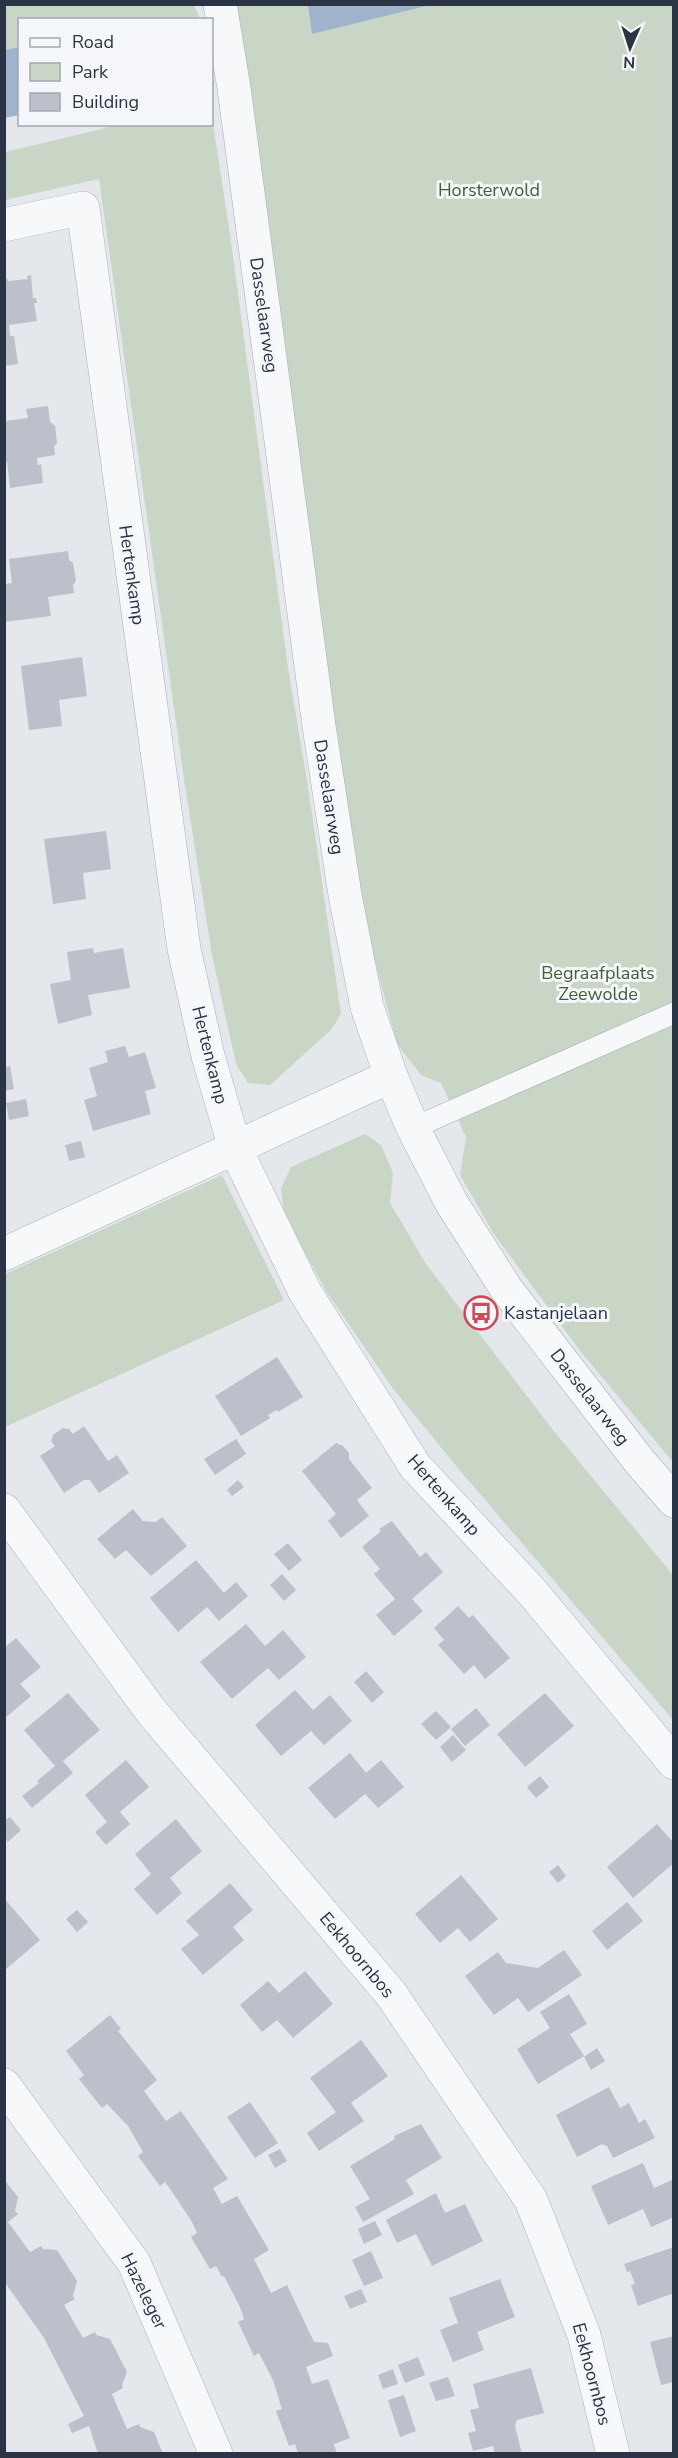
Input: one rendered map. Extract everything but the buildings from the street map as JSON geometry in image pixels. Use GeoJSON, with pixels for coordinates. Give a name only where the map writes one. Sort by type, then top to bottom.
{"type":"FeatureCollection","features":[{"type":"Feature","properties":{"kind":"street","name":"Dasselaarweg"},"geometry":{"type":"LineString","coordinates":[[220,4],[234,88],[319,726],[343,884],[367,1007],[391,1076],[413,1128],[452,1202],[507,1290],[640,1462],[674,1501]]}},
{"type":"Feature","properties":{"kind":"street","name":"Hertenkamp"},"geometry":{"type":"LineString","coordinates":[[4,225],[83,208],[184,949],[208,1056],[235,1148],[305,1292],[415,1466],[533,1593],[674,1763]]}},
{"type":"Feature","properties":{"kind":"street"},"geometry":{"type":"LineString","coordinates":[[4,1254],[391,1076]]}},
{"type":"Feature","properties":{"kind":"street","name":"Eekhoornbos"},"geometry":{"type":"LineString","coordinates":[[4,1510],[152,1711],[391,1994],[531,2200],[585,2335],[613,2454]]}},
{"type":"Feature","properties":{"kind":"street","name":"Hazeleger"},"geometry":{"type":"LineString","coordinates":[[4,2085],[134,2263],[216,2454]]}},
{"type":"Feature","properties":{"kind":"lane"},"geometry":{"type":"LineString","coordinates":[[413,1128],[674,1013]]}},
{"type":"Feature","properties":{"kind":"green space"},"geometry":{"type":"Polygon","coordinates":[[[4,5],[194,5],[200,18],[18,18],[18,47],[5,50],[4,5]]]}},
{"type":"Feature","properties":{"kind":"green space","name":"Horsterwold"},"geometry":{"type":"Polygon","coordinates":[[[234,5],[673,5],[673,1462],[581,1352],[494,1234],[460,1175],[466,1137],[441,1083],[421,1075],[397,1044],[363,916],[342,790],[234,5]]]}},
{"type":"Feature","properties":{"kind":"green space"},"geometry":{"type":"Polygon","coordinates":[[[213,124],[230,234],[288,668],[309,793],[341,1014],[331,1030],[270,1085],[248,1083],[236,1064],[212,955],[185,786],[99,179],[5,200],[5,152],[109,126],[213,124]]]}},
{"type":"Feature","properties":{"kind":"green space"},"geometry":{"type":"Polygon","coordinates":[[[365,1134],[381,1145],[393,1173],[390,1203],[426,1264],[553,1430],[673,1575],[673,1720],[457,1467],[391,1386],[326,1291],[284,1214],[281,1188],[291,1167],[365,1134]]]}},
{"type":"Feature","properties":{"kind":"green space"},"geometry":{"type":"Polygon","coordinates":[[[222,1175],[284,1300],[5,1427],[5,1274],[222,1175]]]}},
{"type":"Feature","properties":{"kind":"water"},"geometry":{"type":"Polygon","coordinates":[[[308,4],[430,4],[430,5],[312,34],[308,4]]]}},
{"type":"Feature","properties":{"kind":"water"},"geometry":{"type":"Polygon","coordinates":[[[18,47],[18,115],[5,118],[5,50],[18,47]]]}},
{"type":"Feature","properties":{"kind":"place","name":"Kastanjelaan"},"geometry":{"type":"Point","coordinates":[481,1313]}},
{"type":"Feature","properties":{"kind":"park label","name":"Begraafplaats Zeewolde"},"geometry":{"type":"Point","coordinates":[598,983]}}]}
